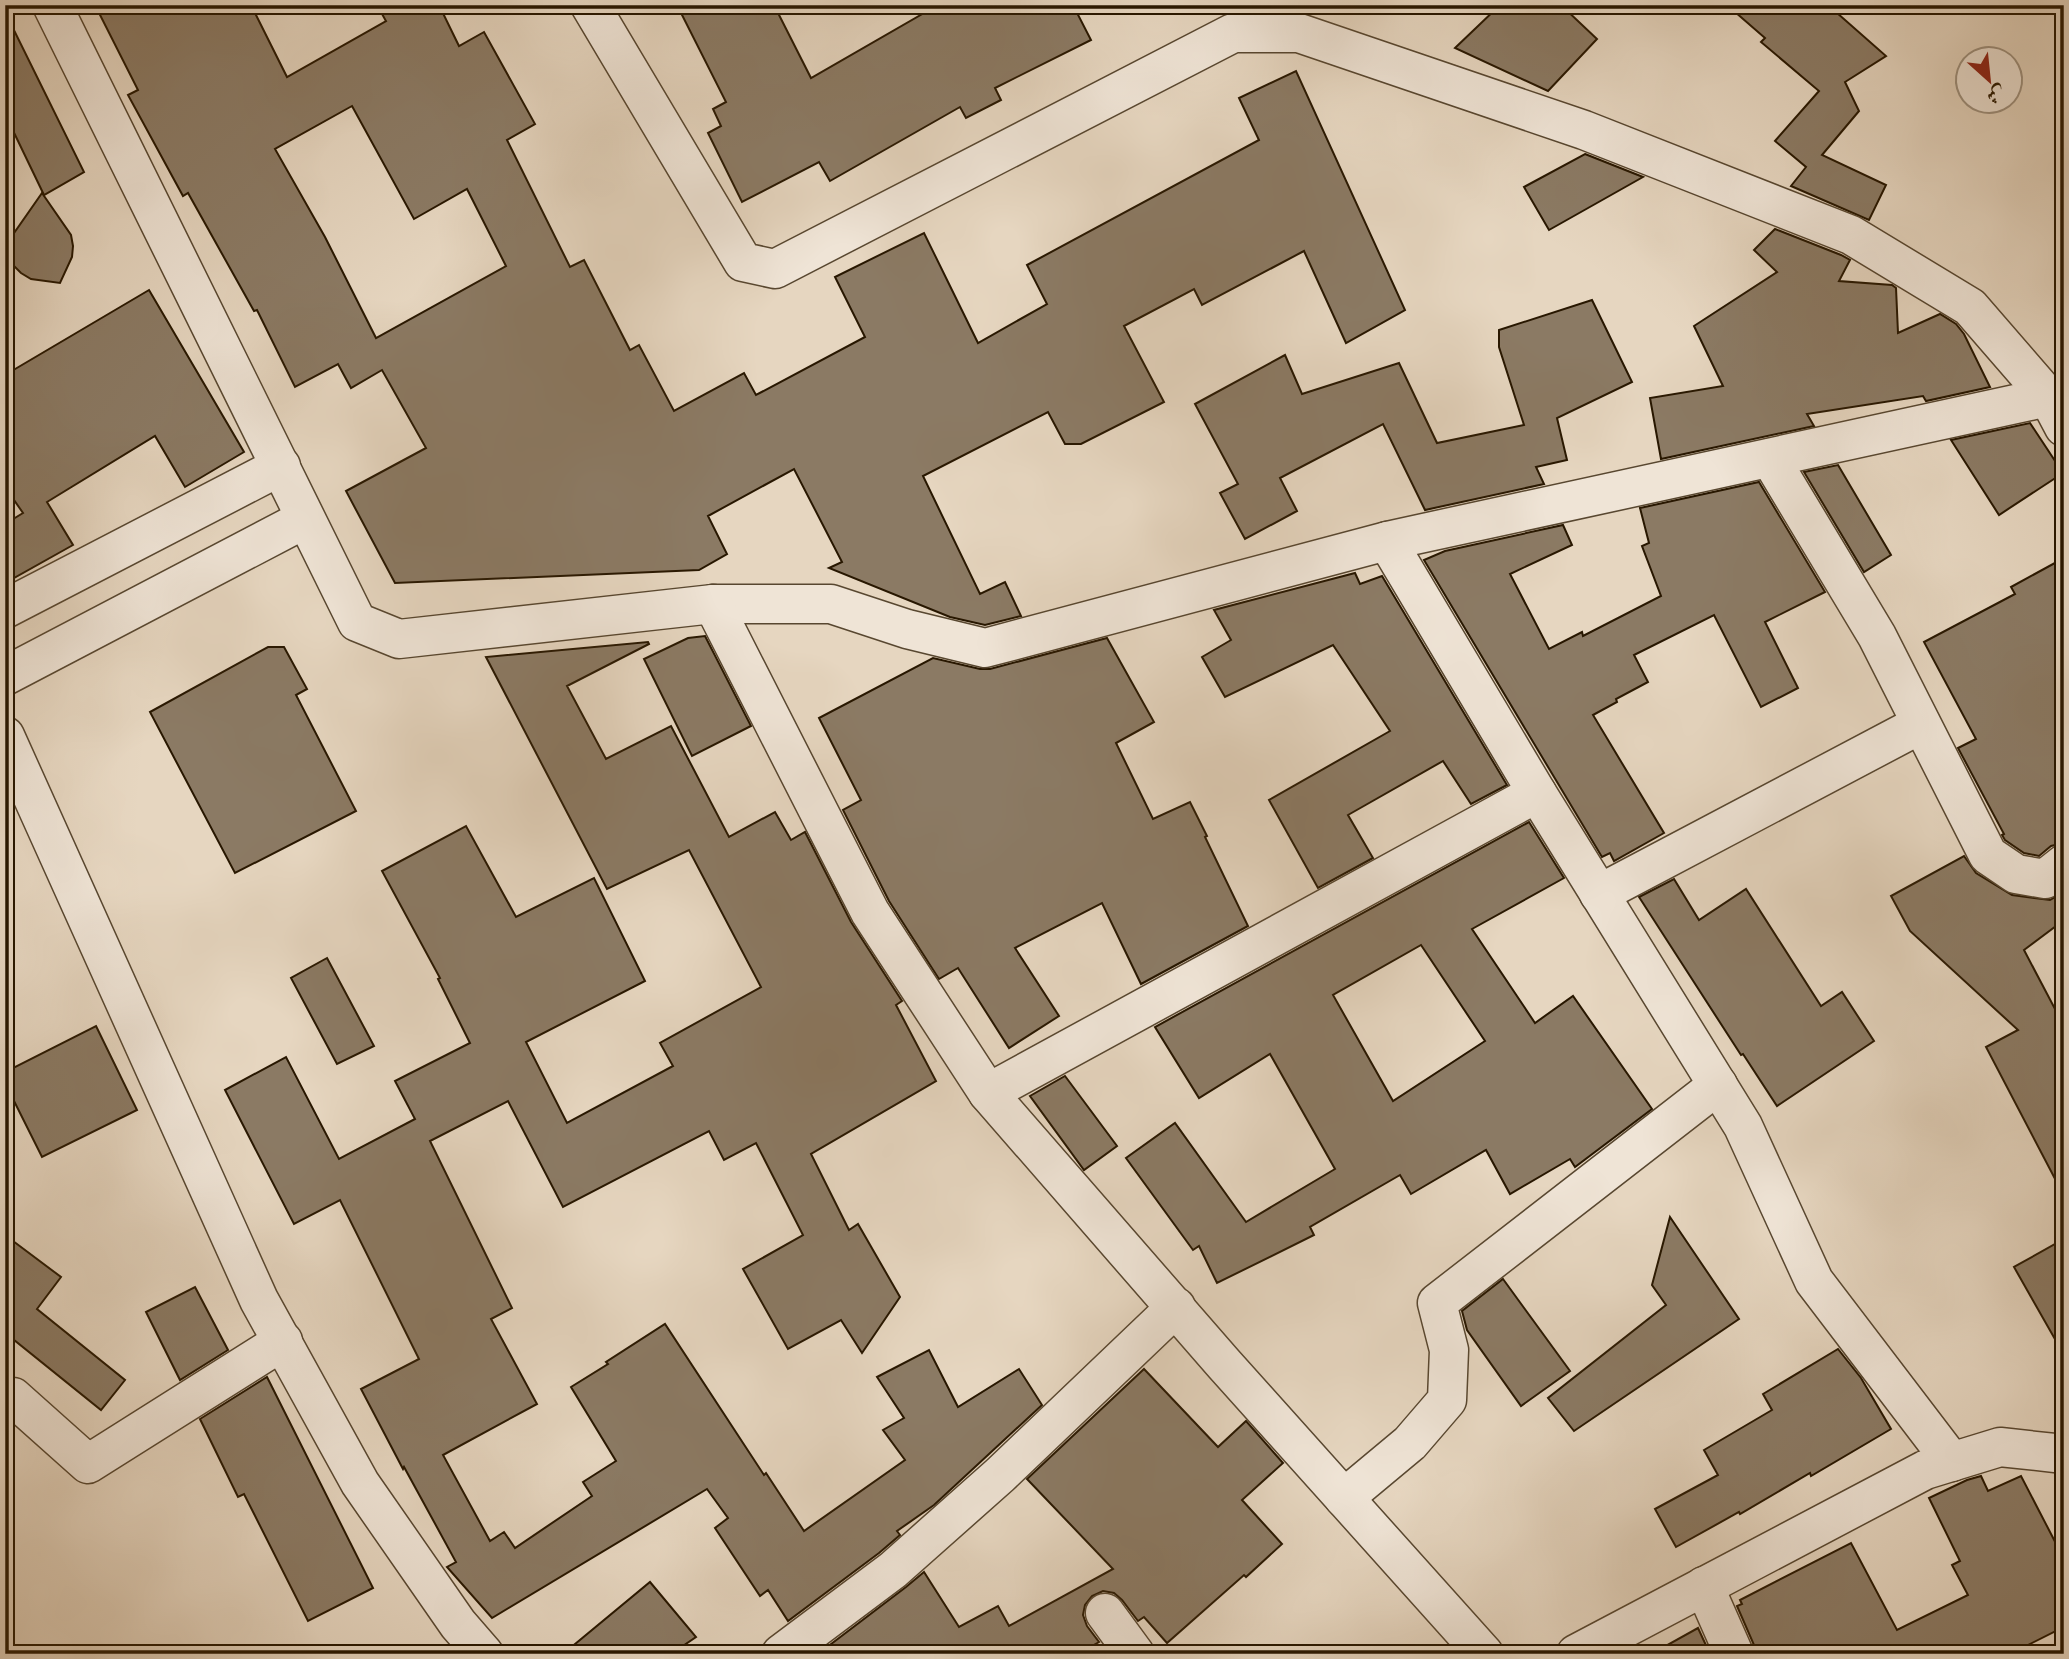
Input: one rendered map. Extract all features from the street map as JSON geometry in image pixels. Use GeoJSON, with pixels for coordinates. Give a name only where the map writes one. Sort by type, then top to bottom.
{"type":"FeatureCollection","features":[{"type":"Feature","properties":{"kind":"street"},"geometry":{"type":"LineString","coordinates":[[52,5],[357,622],[399,639],[713,604],[831,604],[907,629],[985,648],[1387,541],[1770,458],[2059,407]]}},
{"type":"Feature","properties":{"kind":"street"},"geometry":{"type":"LineString","coordinates":[[590,5],[743,262],[775,269],[1231,19],[1299,33],[1584,130],[1851,235],[1970,307],[2059,407]]}},
{"type":"Feature","properties":{"kind":"street"},"geometry":{"type":"LineString","coordinates":[[1770,458],[1877,636],[1988,855],[2016,874],[2045,879],[2064,864]]}},
{"type":"Feature","properties":{"kind":"street"},"geometry":{"type":"LineString","coordinates":[[5,609],[281,466]]}},
{"type":"Feature","properties":{"kind":"street"},"geometry":{"type":"LineString","coordinates":[[5,676],[305,519]]}},
{"type":"Feature","properties":{"kind":"street"},"geometry":{"type":"LineString","coordinates":[[1387,541],[1537,793],[1743,1126],[1814,1281],[1952,1462]]}},
{"type":"Feature","properties":{"kind":"street"},"geometry":{"type":"LineString","coordinates":[[713,604],[870,912],[988,1093],[1224,1364],[1483,1654]]}},
{"type":"Feature","properties":{"kind":"street"},"geometry":{"type":"LineString","coordinates":[[1599,894],[1921,724]]}},
{"type":"Feature","properties":{"kind":"street"},"geometry":{"type":"LineString","coordinates":[[5,736],[259,1300],[360,1483],[458,1624],[484,1654]]}},
{"type":"Feature","properties":{"kind":"street"},"geometry":{"type":"LineString","coordinates":[[988,1093],[1537,793]]}},
{"type":"Feature","properties":{"kind":"street"},"geometry":{"type":"LineString","coordinates":[[1344,1498],[1410,1443],[1447,1400],[1449,1350],[1437,1303],[1718,1086]]}},
{"type":"Feature","properties":{"kind":"street"},"geometry":{"type":"LineString","coordinates":[[781,1654],[903,1561],[1000,1475],[1175,1307]]}},
{"type":"Feature","properties":{"kind":"street"},"geometry":{"type":"LineString","coordinates":[[5,1403],[13,1397],[89,1464],[283,1341]]}},
{"type":"Feature","properties":{"kind":"street"},"geometry":{"type":"LineString","coordinates":[[1576,1654],[1925,1470],[2000,1447],[2064,1454]]}},
{"type":"Feature","properties":{"kind":"street"},"geometry":{"type":"LineString","coordinates":[[1704,1586],[1734,1654]]}},
{"type":"Feature","properties":{"kind":"street"},"geometry":{"type":"LineString","coordinates":[[1105,1613],[1135,1654]]}},
{"type":"Feature","properties":{"kind":"building"},"geometry":{"type":"Polygon","coordinates":[[[95,5],[251,5],[287,77],[386,21],[377,5],[439,5],[459,46],[484,32],[535,124],[507,140],[570,267],[584,260],[630,350],[639,345],[674,411],[744,373],[756,395],[865,337],[835,277],[924,233],[978,343],[1047,304],[1027,265],[1259,140],[1239,98],[1296,71],[1405,310],[1346,343],[1304,251],[1202,305],[1194,289],[1124,326],[1164,402],[1081,444],[1065,444],[1048,412],[923,476],[980,594],[1005,582],[1021,616],[985,625],[950,617],[829,568],[842,562],[794,469],[708,516],[727,554],[699,570],[395,583],[346,491],[426,448],[382,370],[351,388],[338,364],[295,387],[257,310],[254,311],[188,193],[183,196],[128,95],[138,90],[95,5]],[[352,106],[275,149],[325,237],[376,338],[506,266],[467,189],[414,219],[352,106]]]}},
{"type":"Feature","properties":{"kind":"building"},"geometry":{"type":"Polygon","coordinates":[[[677,5],[774,5],[811,78],[938,5],[1073,5],[1091,40],[995,88],[1001,100],[966,118],[960,107],[830,181],[819,162],[742,202],[708,133],[721,126],[713,109],[726,102],[677,5]]]}},
{"type":"Feature","properties":{"kind":"building"},"geometry":{"type":"Polygon","coordinates":[[[1500,5],[1561,5],[1597,39],[1548,91],[1455,48],[1500,5]]]}},
{"type":"Feature","properties":{"kind":"building"},"geometry":{"type":"Polygon","coordinates":[[[1727,5],[1828,5],[1886,56],[1845,82],[1859,111],[1822,155],[1886,185],[1869,220],[1791,186],[1806,167],[1775,141],[1819,91],[1761,42],[1765,38],[1727,5]]]}},
{"type":"Feature","properties":{"kind":"building"},"geometry":{"type":"Polygon","coordinates":[[[5,12],[84,172],[44,195],[5,114],[5,12]]]}},
{"type":"Feature","properties":{"kind":"building"},"geometry":{"type":"Polygon","coordinates":[[[1585,154],[1643,177],[1549,230],[1524,187],[1585,154]]]}},
{"type":"Feature","properties":{"kind":"building"},"geometry":{"type":"Polygon","coordinates":[[[42,193],[71,235],[72,257],[60,283],[31,279],[14,266],[11,257],[9,246],[12,236],[42,193]]]}},
{"type":"Feature","properties":{"kind":"building"},"geometry":{"type":"Polygon","coordinates":[[[1775,229],[1850,260],[1839,281],[1892,285],[1896,288],[1898,333],[1940,314],[1956,324],[1964,334],[1990,387],[1926,401],[1923,396],[1807,414],[1814,426],[1661,459],[1650,398],[1723,386],[1694,326],[1777,272],[1754,250],[1775,229]]]}},
{"type":"Feature","properties":{"kind":"building"},"geometry":{"type":"Polygon","coordinates":[[[149,290],[244,452],[185,487],[155,436],[47,502],[73,545],[5,583],[5,524],[23,513],[5,487],[5,375],[149,290]]]}},
{"type":"Feature","properties":{"kind":"building"},"geometry":{"type":"Polygon","coordinates":[[[1592,300],[1632,382],[1557,418],[1567,460],[1536,467],[1544,484],[1425,510],[1383,424],[1280,478],[1297,511],[1245,539],[1220,493],[1238,484],[1195,404],[1285,355],[1302,394],[1399,363],[1437,443],[1524,425],[1499,347],[1499,330],[1592,300]]]}},
{"type":"Feature","properties":{"kind":"building"},"geometry":{"type":"Polygon","coordinates":[[[2030,423],[2063,473],[1999,515],[1951,440],[2030,423]]]}},
{"type":"Feature","properties":{"kind":"building"},"geometry":{"type":"Polygon","coordinates":[[[1838,465],[1891,555],[1864,572],[1804,472],[1838,465]]]}},
{"type":"Feature","properties":{"kind":"building"},"geometry":{"type":"Polygon","coordinates":[[[1759,482],[1825,592],[1765,622],[1798,688],[1761,707],[1714,615],[1634,655],[1648,682],[1593,715],[1664,833],[1614,861],[1610,853],[1602,857],[1424,560],[1445,551],[1563,525],[1572,545],[1510,574],[1549,649],[1582,632],[1583,636],[1661,596],[1642,546],[1649,543],[1640,508],[1759,482]]]}},
{"type":"Feature","properties":{"kind":"building"},"geometry":{"type":"Polygon","coordinates":[[[2064,558],[2064,843],[2051,846],[2039,856],[2024,853],[2002,835],[2004,834],[1958,748],[1976,739],[1924,642],[2015,594],[2011,587],[2064,558]]]}},
{"type":"Feature","properties":{"kind":"building"},"geometry":{"type":"Polygon","coordinates":[[[1355,573],[1360,584],[1382,576],[1507,785],[1471,804],[1443,761],[1348,815],[1373,858],[1318,888],[1269,800],[1390,731],[1333,645],[1225,697],[1202,657],[1231,640],[1214,610],[1355,573]]]}},
{"type":"Feature","properties":{"kind":"building"},"geometry":{"type":"Polygon","coordinates":[[[705,636],[751,726],[692,756],[644,659],[688,638],[705,636]]]}},
{"type":"Feature","properties":{"kind":"building"},"geometry":{"type":"Polygon","coordinates":[[[1107,638],[1154,722],[1116,743],[1153,819],[1190,802],[1248,926],[1141,984],[1102,903],[1015,948],[1059,1016],[1009,1048],[958,968],[939,979],[889,901],[843,810],[861,800],[819,718],[933,658],[990,669],[1107,638]]]}},
{"type":"Feature","properties":{"kind":"building"},"geometry":{"type":"Polygon","coordinates":[[[649,644],[567,686],[606,759],[671,726],[729,837],[775,812],[791,840],[805,832],[851,922],[902,1001],[896,1005],[936,1081],[811,1154],[849,1230],[858,1224],[900,1297],[862,1353],[841,1320],[788,1349],[743,1269],[803,1235],[756,1143],[724,1160],[709,1131],[563,1207],[508,1101],[430,1141],[512,1308],[491,1319],[537,1404],[443,1455],[490,1541],[504,1532],[515,1548],[592,1496],[583,1482],[616,1461],[571,1387],[665,1324],[804,1531],[905,1460],[883,1430],[904,1418],[877,1377],[929,1350],[958,1407],[1019,1369],[1042,1405],[934,1505],[897,1531],[900,1535],[879,1553],[788,1621],[768,1590],[760,1596],[715,1528],[728,1518],[707,1489],[492,1618],[447,1567],[456,1562],[361,1389],[419,1359],[340,1200],[294,1224],[225,1090],[286,1057],[339,1159],[415,1119],[395,1081],[470,1043],[438,979],[440,978],[382,871],[466,826],[516,917],[594,878],[645,981],[526,1042],[567,1123],[673,1066],[660,1043],[761,987],[689,850],[607,889],[486,657],[649,644]]]}},
{"type":"Feature","properties":{"kind":"building"},"geometry":{"type":"Polygon","coordinates":[[[268,647],[284,647],[307,689],[296,695],[356,811],[235,873],[150,712],[268,647]]]}},
{"type":"Feature","properties":{"kind":"building"},"geometry":{"type":"Polygon","coordinates":[[[1529,822],[1564,878],[1472,929],[1535,1023],[1573,996],[1652,1109],[1575,1167],[1570,1159],[1510,1194],[1486,1150],[1411,1194],[1400,1175],[1310,1227],[1314,1235],[1217,1283],[1199,1246],[1193,1250],[1126,1158],[1175,1123],[1246,1222],[1335,1169],[1270,1054],[1199,1098],[1155,1027],[1529,822]],[[1421,945],[1333,995],[1393,1101],[1485,1041],[1421,945]]]}},
{"type":"Feature","properties":{"kind":"building"},"geometry":{"type":"Polygon","coordinates":[[[1964,856],[1976,873],[2012,895],[2050,900],[2064,892],[2064,920],[2024,950],[2055,1009],[2064,1005],[2064,1196],[1986,1047],[2018,1030],[1910,931],[1891,896],[1964,856]]]}},
{"type":"Feature","properties":{"kind":"building"},"geometry":{"type":"Polygon","coordinates":[[[1674,879],[1699,920],[1746,889],[1821,1006],[1842,992],[1874,1041],[1777,1106],[1639,897],[1674,879]]]}},
{"type":"Feature","properties":{"kind":"building"},"geometry":{"type":"Polygon","coordinates":[[[327,958],[374,1046],[337,1064],[291,978],[327,958]]]}},
{"type":"Feature","properties":{"kind":"building"},"geometry":{"type":"Polygon","coordinates":[[[96,1026],[137,1110],[42,1157],[5,1083],[5,1072],[96,1026]]]}},
{"type":"Feature","properties":{"kind":"building"},"geometry":{"type":"Polygon","coordinates":[[[1065,1076],[1117,1146],[1084,1170],[1030,1096],[1065,1076]]]}},
{"type":"Feature","properties":{"kind":"building"},"geometry":{"type":"Polygon","coordinates":[[[1670,1217],[1739,1319],[1574,1431],[1548,1398],[1666,1305],[1652,1285],[1670,1217]]]}},
{"type":"Feature","properties":{"kind":"building"},"geometry":{"type":"Polygon","coordinates":[[[5,1235],[61,1277],[37,1309],[125,1380],[101,1410],[14,1340],[5,1351],[5,1235]]]}},
{"type":"Feature","properties":{"kind":"building"},"geometry":{"type":"Polygon","coordinates":[[[2064,1239],[2064,1355],[2014,1267],[2064,1239]]]}},
{"type":"Feature","properties":{"kind":"building"},"geometry":{"type":"Polygon","coordinates":[[[1503,1279],[1570,1371],[1521,1406],[1467,1330],[1462,1311],[1503,1279]]]}},
{"type":"Feature","properties":{"kind":"building"},"geometry":{"type":"Polygon","coordinates":[[[195,1287],[228,1350],[180,1380],[146,1312],[195,1287]]]}},
{"type":"Feature","properties":{"kind":"building"},"geometry":{"type":"Polygon","coordinates":[[[1838,1349],[1861,1378],[1891,1429],[1811,1476],[1810,1473],[1676,1547],[1655,1509],[1718,1475],[1704,1450],[1772,1410],[1763,1394],[1838,1349]]]}},
{"type":"Feature","properties":{"kind":"building"},"geometry":{"type":"Polygon","coordinates":[[[1144,1369],[1218,1447],[1246,1421],[1283,1463],[1242,1500],[1282,1544],[1246,1577],[1244,1575],[1167,1643],[1144,1617],[1138,1621],[1114,1593],[1103,1591],[1092,1596],[1085,1605],[1083,1615],[1087,1626],[1099,1642],[1078,1654],[818,1654],[924,1572],[959,1627],[998,1606],[1009,1626],[1113,1569],[1027,1479],[1144,1369]]]}},
{"type":"Feature","properties":{"kind":"building"},"geometry":{"type":"Polygon","coordinates":[[[267,1377],[373,1588],[308,1621],[244,1494],[238,1497],[200,1419],[267,1377]]]}},
{"type":"Feature","properties":{"kind":"building"},"geometry":{"type":"Polygon","coordinates":[[[1981,1476],[1988,1491],[2021,1476],[2064,1559],[2064,1627],[2010,1654],[1755,1654],[1754,1645],[1737,1606],[1742,1604],[1740,1600],[1851,1543],[1897,1630],[1968,1595],[1952,1565],[1960,1561],[1929,1498],[1981,1476]]]}},
{"type":"Feature","properties":{"kind":"building"},"geometry":{"type":"Polygon","coordinates":[[[650,1582],[696,1637],[671,1654],[563,1654],[650,1582]]]}},
{"type":"Feature","properties":{"kind":"building"},"geometry":{"type":"Polygon","coordinates":[[[1698,1628],[1710,1654],[1651,1654],[1698,1628]]]}}]}
